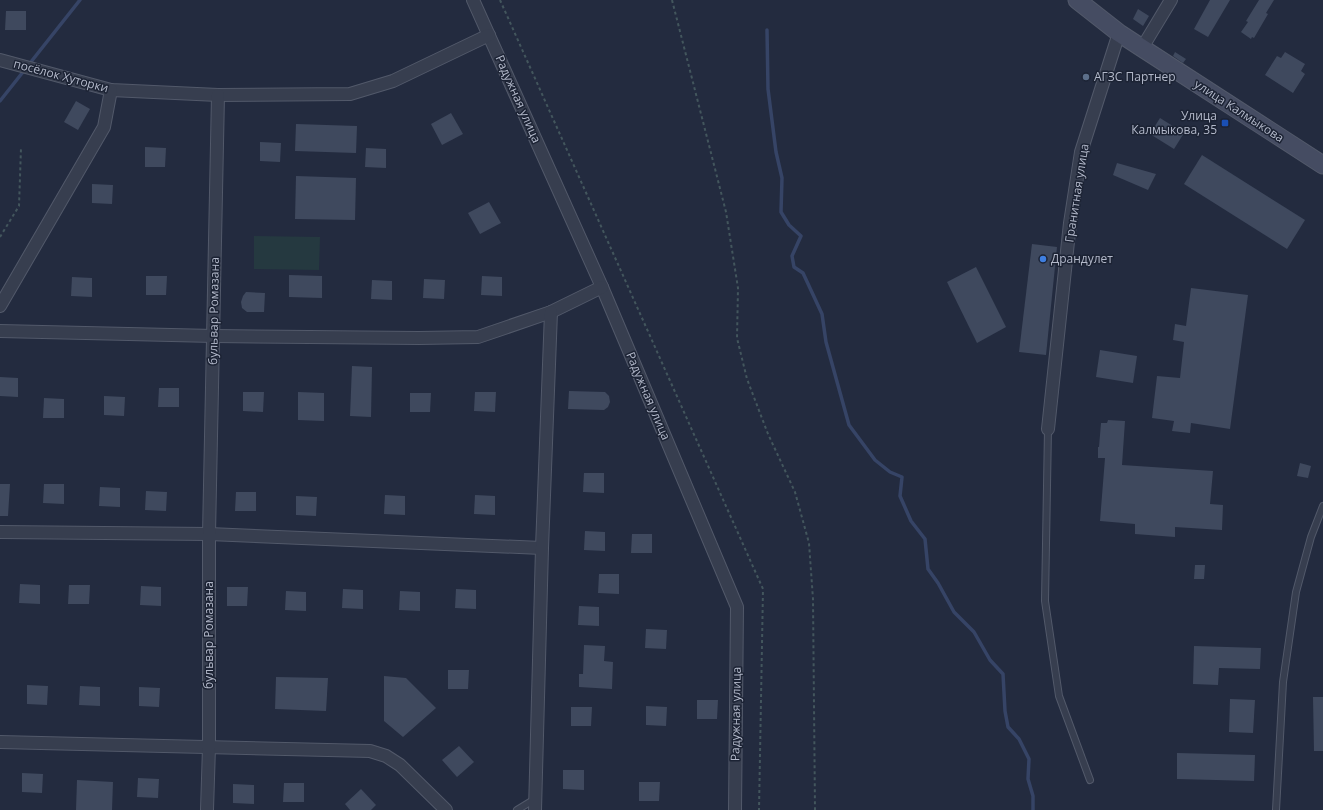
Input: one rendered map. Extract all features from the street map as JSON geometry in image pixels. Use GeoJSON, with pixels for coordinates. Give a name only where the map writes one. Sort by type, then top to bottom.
{"type":"FeatureCollection","features":[{"type":"Feature","properties":{"kind":"main road","name":"улица Калмыкова"},"geometry":{"type":"LineString","coordinates":[[1077,0],[1119,33],[1323,165]]}},
{"type":"Feature","properties":{"kind":"street","name":"Радужная улица"},"geometry":{"type":"LineString","coordinates":[[473,0],[602,287],[737,607],[735,810]]}},
{"type":"Feature","properties":{"kind":"street"},"geometry":{"type":"LineString","coordinates":[[1142,48],[1171,0]]}},
{"type":"Feature","properties":{"kind":"street","name":"Гранитная улица"},"geometry":{"type":"LineString","coordinates":[[1048,429],[1070,223],[1081,152],[1119,33]]}},
{"type":"Feature","properties":{"kind":"street"},"geometry":{"type":"LineString","coordinates":[[218,95],[350,94],[393,81],[489,35]]}},
{"type":"Feature","properties":{"kind":"street","name":"посёлок Хуторки"},"geometry":{"type":"LineString","coordinates":[[0,60],[111,90],[218,95]]}},
{"type":"Feature","properties":{"kind":"street"},"geometry":{"type":"LineString","coordinates":[[0,306],[104,127],[111,90]]}},
{"type":"Feature","properties":{"kind":"street","name":"бульвар Ромазана"},"geometry":{"type":"LineString","coordinates":[[207,810],[209,746],[209,534],[218,95]]}},
{"type":"Feature","properties":{"kind":"street"},"geometry":{"type":"LineString","coordinates":[[0,331],[214,336],[419,338],[478,337],[551,312],[602,287]]}},
{"type":"Feature","properties":{"kind":"street"},"geometry":{"type":"LineString","coordinates":[[535,804],[542,548],[551,312]]}},
{"type":"Feature","properties":{"kind":"street"},"geometry":{"type":"LineString","coordinates":[[0,532],[209,534],[542,548]]}},
{"type":"Feature","properties":{"kind":"street"},"geometry":{"type":"LineString","coordinates":[[0,742],[370,751],[386,756],[400,765],[446,810]]}},
{"type":"Feature","properties":{"kind":"lane"},"geometry":{"type":"LineString","coordinates":[[1048,429],[1045,600],[1059,696],[1090,780]]}},
{"type":"Feature","properties":{"kind":"lane"},"geometry":{"type":"LineString","coordinates":[[1276,810],[1283,682],[1296,592],[1311,537],[1323,506]]}},
{"type":"Feature","properties":{"kind":"lane"},"geometry":{"type":"LineString","coordinates":[[517,810],[535,804]]}},
{"type":"Feature","properties":{"kind":"path"},"geometry":{"type":"LineString","coordinates":[[500,0],[763,589],[759,810]]}},
{"type":"Feature","properties":{"kind":"path"},"geometry":{"type":"LineString","coordinates":[[672,0],[726,212],[738,288],[738,345],[747,379],[768,434],[795,492],[809,543],[813,599],[815,810]]}},
{"type":"Feature","properties":{"kind":"path"},"geometry":{"type":"LineString","coordinates":[[0,237],[19,206],[21,148]]}},
{"type":"Feature","properties":{"kind":"shaded area"},"geometry":{"type":"Polygon","coordinates":[[[254,236],[320,237],[319,270],[254,269],[254,236]]]}},
{"type":"Feature","properties":{"kind":"building"},"geometry":{"type":"Polygon","coordinates":[[[1210,0],[1230,0],[1208,37],[1194,29],[1210,0]]]}},
{"type":"Feature","properties":{"kind":"building"},"geometry":{"type":"Polygon","coordinates":[[[1259,0],[1274,0],[1266,13],[1268,14],[1254,38],[1252,37],[1251,39],[1241,32],[1259,0]]]}},
{"type":"Feature","properties":{"kind":"building"},"geometry":{"type":"Polygon","coordinates":[[[1138,9],[1149,16],[1143,26],[1133,19],[1138,9]]]}},
{"type":"Feature","properties":{"kind":"building"},"geometry":{"type":"Polygon","coordinates":[[[6,11],[26,11],[26,30],[5,30],[6,11]]]}},
{"type":"Feature","properties":{"kind":"building"},"geometry":{"type":"Polygon","coordinates":[[[1175,52],[1186,59],[1183,63],[1173,56],[1175,52]]]}},
{"type":"Feature","properties":{"kind":"building"},"geometry":{"type":"Polygon","coordinates":[[[1285,52],[1305,64],[1301,71],[1305,74],[1293,93],[1265,75],[1277,56],[1281,58],[1285,52]]]}},
{"type":"Feature","properties":{"kind":"building"},"geometry":{"type":"Polygon","coordinates":[[[76,101],[90,109],[78,130],[64,122],[76,101]]]}},
{"type":"Feature","properties":{"kind":"building"},"geometry":{"type":"Polygon","coordinates":[[[451,113],[463,134],[442,145],[431,124],[451,113]]]}},
{"type":"Feature","properties":{"kind":"building"},"geometry":{"type":"Polygon","coordinates":[[[1160,118],[1184,133],[1174,149],[1150,134],[1160,118]]]}},
{"type":"Feature","properties":{"kind":"building"},"geometry":{"type":"Polygon","coordinates":[[[296,124],[357,126],[356,153],[295,151],[296,124]]]}},
{"type":"Feature","properties":{"kind":"building"},"geometry":{"type":"Polygon","coordinates":[[[260,142],[281,143],[280,162],[260,161],[260,142]]]}},
{"type":"Feature","properties":{"kind":"building"},"geometry":{"type":"Polygon","coordinates":[[[145,147],[166,148],[165,167],[145,167],[145,147]]]}},
{"type":"Feature","properties":{"kind":"building"},"geometry":{"type":"Polygon","coordinates":[[[366,148],[386,149],[386,168],[365,167],[366,148]]]}},
{"type":"Feature","properties":{"kind":"building"},"geometry":{"type":"Polygon","coordinates":[[[1202,155],[1305,220],[1287,249],[1184,184],[1202,155]]]}},
{"type":"Feature","properties":{"kind":"building"},"geometry":{"type":"Polygon","coordinates":[[[1117,163],[1156,174],[1148,190],[1113,175],[1117,163]]]}},
{"type":"Feature","properties":{"kind":"building"},"geometry":{"type":"Polygon","coordinates":[[[296,176],[356,178],[355,220],[295,219],[296,176]]]}},
{"type":"Feature","properties":{"kind":"building"},"geometry":{"type":"Polygon","coordinates":[[[92,184],[113,185],[112,204],[92,203],[92,184]]]}},
{"type":"Feature","properties":{"kind":"building"},"geometry":{"type":"Polygon","coordinates":[[[489,202],[501,223],[480,234],[468,213],[489,202]]]}},
{"type":"Feature","properties":{"kind":"building"},"geometry":{"type":"Polygon","coordinates":[[[1032,244],[1057,247],[1046,355],[1019,352],[1032,244]]]}},
{"type":"Feature","properties":{"kind":"building"},"geometry":{"type":"Polygon","coordinates":[[[976,267],[1006,327],[977,343],[947,282],[976,267]]]}},
{"type":"Feature","properties":{"kind":"building"},"geometry":{"type":"Polygon","coordinates":[[[289,275],[322,276],[322,298],[289,297],[289,275]]]}},
{"type":"Feature","properties":{"kind":"building"},"geometry":{"type":"Polygon","coordinates":[[[146,276],[167,276],[166,295],[146,295],[146,276]]]}},
{"type":"Feature","properties":{"kind":"building"},"geometry":{"type":"Polygon","coordinates":[[[482,276],[502,277],[502,296],[481,295],[482,276]]]}},
{"type":"Feature","properties":{"kind":"building"},"geometry":{"type":"Polygon","coordinates":[[[72,277],[92,278],[92,297],[71,296],[72,277]]]}},
{"type":"Feature","properties":{"kind":"building"},"geometry":{"type":"Polygon","coordinates":[[[424,279],[445,280],[444,299],[423,298],[424,279]]]}},
{"type":"Feature","properties":{"kind":"building"},"geometry":{"type":"Polygon","coordinates":[[[372,280],[392,281],[392,300],[371,299],[372,280]]]}},
{"type":"Feature","properties":{"kind":"building"},"geometry":{"type":"Polygon","coordinates":[[[1191,288],[1248,295],[1230,429],[1191,423],[1190,433],[1172,431],[1174,421],[1152,418],[1157,376],[1180,378],[1184,342],[1173,340],[1175,324],[1186,326],[1191,288]]]}},
{"type":"Feature","properties":{"kind":"building"},"geometry":{"type":"Polygon","coordinates":[[[246,292],[265,293],[264,312],[247,312],[242,308],[241,302],[246,292]]]}},
{"type":"Feature","properties":{"kind":"building"},"geometry":{"type":"Polygon","coordinates":[[[1100,350],[1137,356],[1133,383],[1096,377],[1100,350]]]}},
{"type":"Feature","properties":{"kind":"building"},"geometry":{"type":"Polygon","coordinates":[[[352,366],[372,367],[371,417],[350,416],[352,366]]]}},
{"type":"Feature","properties":{"kind":"building"},"geometry":{"type":"Polygon","coordinates":[[[0,377],[18,378],[18,397],[0,396],[0,377]]]}},
{"type":"Feature","properties":{"kind":"building"},"geometry":{"type":"Polygon","coordinates":[[[159,388],[179,388],[179,407],[158,407],[159,388]]]}},
{"type":"Feature","properties":{"kind":"building"},"geometry":{"type":"Polygon","coordinates":[[[569,391],[605,392],[609,396],[610,402],[608,407],[604,410],[568,409],[569,391]]]}},
{"type":"Feature","properties":{"kind":"building"},"geometry":{"type":"Polygon","coordinates":[[[243,392],[264,392],[263,412],[243,411],[243,392]]]}},
{"type":"Feature","properties":{"kind":"building"},"geometry":{"type":"Polygon","coordinates":[[[298,392],[324,393],[324,421],[298,420],[298,392]]]}},
{"type":"Feature","properties":{"kind":"building"},"geometry":{"type":"Polygon","coordinates":[[[475,392],[496,392],[495,412],[474,411],[475,392]]]}},
{"type":"Feature","properties":{"kind":"building"},"geometry":{"type":"Polygon","coordinates":[[[410,393],[431,393],[430,412],[410,412],[410,393]]]}},
{"type":"Feature","properties":{"kind":"building"},"geometry":{"type":"Polygon","coordinates":[[[104,396],[125,397],[124,416],[104,415],[104,396]]]}},
{"type":"Feature","properties":{"kind":"building"},"geometry":{"type":"Polygon","coordinates":[[[44,398],[64,399],[64,418],[43,418],[44,398]]]}},
{"type":"Feature","properties":{"kind":"building"},"geometry":{"type":"Polygon","coordinates":[[[1108,420],[1125,421],[1122,465],[1213,471],[1210,504],[1223,505],[1222,530],[1175,527],[1175,537],[1135,534],[1135,524],[1100,521],[1105,458],[1098,458],[1098,447],[1101,423],[1107,423],[1108,420]]]}},
{"type":"Feature","properties":{"kind":"building"},"geometry":{"type":"Polygon","coordinates":[[[1300,463],[1311,466],[1308,478],[1297,476],[1300,463]]]}},
{"type":"Feature","properties":{"kind":"building"},"geometry":{"type":"Polygon","coordinates":[[[584,473],[604,473],[604,493],[583,492],[584,473]]]}},
{"type":"Feature","properties":{"kind":"building"},"geometry":{"type":"Polygon","coordinates":[[[0,484],[10,484],[8,516],[0,516],[0,484]]]}},
{"type":"Feature","properties":{"kind":"building"},"geometry":{"type":"Polygon","coordinates":[[[44,484],[64,484],[64,504],[43,503],[44,484]]]}},
{"type":"Feature","properties":{"kind":"building"},"geometry":{"type":"Polygon","coordinates":[[[100,487],[120,488],[120,507],[99,506],[100,487]]]}},
{"type":"Feature","properties":{"kind":"building"},"geometry":{"type":"Polygon","coordinates":[[[146,491],[167,492],[166,511],[145,510],[146,491]]]}},
{"type":"Feature","properties":{"kind":"building"},"geometry":{"type":"Polygon","coordinates":[[[236,492],[256,492],[256,511],[235,511],[236,492]]]}},
{"type":"Feature","properties":{"kind":"building"},"geometry":{"type":"Polygon","coordinates":[[[385,495],[405,496],[405,515],[384,514],[385,495]]]}},
{"type":"Feature","properties":{"kind":"building"},"geometry":{"type":"Polygon","coordinates":[[[475,495],[495,496],[495,515],[474,514],[475,495]]]}},
{"type":"Feature","properties":{"kind":"building"},"geometry":{"type":"Polygon","coordinates":[[[296,496],[317,497],[316,516],[296,515],[296,496]]]}},
{"type":"Feature","properties":{"kind":"building"},"geometry":{"type":"Polygon","coordinates":[[[585,531],[605,532],[605,551],[584,550],[585,531]]]}},
{"type":"Feature","properties":{"kind":"building"},"geometry":{"type":"Polygon","coordinates":[[[632,534],[652,534],[652,553],[631,553],[632,534]]]}},
{"type":"Feature","properties":{"kind":"building"},"geometry":{"type":"Polygon","coordinates":[[[1195,565],[1205,565],[1204,579],[1194,579],[1195,565]]]}},
{"type":"Feature","properties":{"kind":"building"},"geometry":{"type":"Polygon","coordinates":[[[599,574],[619,574],[619,594],[598,593],[599,574]]]}},
{"type":"Feature","properties":{"kind":"building"},"geometry":{"type":"Polygon","coordinates":[[[20,584],[40,585],[40,604],[19,603],[20,584]]]}},
{"type":"Feature","properties":{"kind":"building"},"geometry":{"type":"Polygon","coordinates":[[[69,585],[90,585],[89,604],[68,604],[69,585]]]}},
{"type":"Feature","properties":{"kind":"building"},"geometry":{"type":"Polygon","coordinates":[[[141,586],[161,587],[161,606],[140,605],[141,586]]]}},
{"type":"Feature","properties":{"kind":"building"},"geometry":{"type":"Polygon","coordinates":[[[227,587],[248,587],[247,606],[227,606],[227,587]]]}},
{"type":"Feature","properties":{"kind":"building"},"geometry":{"type":"Polygon","coordinates":[[[343,589],[363,590],[363,609],[342,608],[343,589]]]}},
{"type":"Feature","properties":{"kind":"building"},"geometry":{"type":"Polygon","coordinates":[[[456,589],[476,590],[476,609],[455,608],[456,589]]]}},
{"type":"Feature","properties":{"kind":"building"},"geometry":{"type":"Polygon","coordinates":[[[286,591],[306,592],[306,611],[285,610],[286,591]]]}},
{"type":"Feature","properties":{"kind":"building"},"geometry":{"type":"Polygon","coordinates":[[[400,591],[420,592],[420,611],[399,610],[400,591]]]}},
{"type":"Feature","properties":{"kind":"building"},"geometry":{"type":"Polygon","coordinates":[[[579,606],[599,607],[599,626],[578,625],[579,606]]]}},
{"type":"Feature","properties":{"kind":"building"},"geometry":{"type":"Polygon","coordinates":[[[646,629],[667,630],[666,649],[645,648],[646,629]]]}},
{"type":"Feature","properties":{"kind":"building"},"geometry":{"type":"Polygon","coordinates":[[[584,645],[605,646],[604,661],[613,662],[612,689],[579,687],[579,674],[583,674],[584,645]]]}},
{"type":"Feature","properties":{"kind":"building"},"geometry":{"type":"Polygon","coordinates":[[[1194,646],[1261,648],[1260,669],[1219,668],[1218,685],[1193,684],[1194,646]]]}},
{"type":"Feature","properties":{"kind":"building"},"geometry":{"type":"Polygon","coordinates":[[[448,670],[469,670],[468,689],[448,689],[448,670]]]}},
{"type":"Feature","properties":{"kind":"building"},"geometry":{"type":"Polygon","coordinates":[[[384,676],[406,678],[436,708],[403,737],[384,721],[384,676]]]}},
{"type":"Feature","properties":{"kind":"building"},"geometry":{"type":"Polygon","coordinates":[[[276,677],[328,678],[326,711],[275,709],[276,677]]]}},
{"type":"Feature","properties":{"kind":"building"},"geometry":{"type":"Polygon","coordinates":[[[27,685],[48,686],[47,705],[27,704],[27,685]]]}},
{"type":"Feature","properties":{"kind":"building"},"geometry":{"type":"Polygon","coordinates":[[[80,686],[100,687],[100,706],[79,705],[80,686]]]}},
{"type":"Feature","properties":{"kind":"building"},"geometry":{"type":"Polygon","coordinates":[[[139,687],[160,688],[159,707],[139,706],[139,687]]]}},
{"type":"Feature","properties":{"kind":"building"},"geometry":{"type":"Polygon","coordinates":[[[1313,697],[1323,697],[1323,751],[1314,751],[1313,697]]]}},
{"type":"Feature","properties":{"kind":"building"},"geometry":{"type":"Polygon","coordinates":[[[1230,699],[1255,700],[1253,733],[1229,732],[1230,699]]]}},
{"type":"Feature","properties":{"kind":"building"},"geometry":{"type":"Polygon","coordinates":[[[697,700],[718,700],[717,719],[697,719],[697,700]]]}},
{"type":"Feature","properties":{"kind":"building"},"geometry":{"type":"Polygon","coordinates":[[[646,706],[667,707],[666,726],[646,725],[646,706]]]}},
{"type":"Feature","properties":{"kind":"building"},"geometry":{"type":"Polygon","coordinates":[[[571,707],[592,707],[591,726],[571,726],[571,707]]]}},
{"type":"Feature","properties":{"kind":"building"},"geometry":{"type":"Polygon","coordinates":[[[459,746],[474,762],[457,777],[442,760],[459,746]]]}},
{"type":"Feature","properties":{"kind":"building"},"geometry":{"type":"Polygon","coordinates":[[[1177,753],[1255,755],[1254,781],[1177,779],[1177,753]]]}},
{"type":"Feature","properties":{"kind":"building"},"geometry":{"type":"Polygon","coordinates":[[[563,770],[584,770],[584,790],[563,789],[563,770]]]}},
{"type":"Feature","properties":{"kind":"building"},"geometry":{"type":"Polygon","coordinates":[[[22,773],[43,774],[42,793],[22,792],[22,773]]]}},
{"type":"Feature","properties":{"kind":"building"},"geometry":{"type":"Polygon","coordinates":[[[138,778],[159,779],[158,798],[137,797],[138,778]]]}},
{"type":"Feature","properties":{"kind":"building"},"geometry":{"type":"Polygon","coordinates":[[[77,780],[113,782],[112,810],[76,810],[77,780]]]}},
{"type":"Feature","properties":{"kind":"building"},"geometry":{"type":"Polygon","coordinates":[[[639,782],[660,782],[659,801],[639,801],[639,782]]]}},
{"type":"Feature","properties":{"kind":"building"},"geometry":{"type":"Polygon","coordinates":[[[284,783],[304,783],[304,802],[283,802],[284,783]]]}},
{"type":"Feature","properties":{"kind":"building"},"geometry":{"type":"Polygon","coordinates":[[[233,784],[254,785],[254,804],[233,803],[233,784]]]}},
{"type":"Feature","properties":{"kind":"building"},"geometry":{"type":"Polygon","coordinates":[[[361,789],[376,805],[371,810],[350,810],[345,804],[361,789]]]}},
{"type":"Feature","properties":{"kind":"waterway"},"geometry":{"type":"LineString","coordinates":[[0,101],[80,0]]}},
{"type":"Feature","properties":{"kind":"waterway"},"geometry":{"type":"LineString","coordinates":[[767,30],[768,89],[776,152],[782,178],[781,212],[789,225],[801,236],[792,256],[794,267],[803,273],[822,314],[826,342],[849,425],[875,460],[890,472],[902,477],[900,496],[911,521],[925,539],[928,569],[938,583],[954,612],[974,632],[990,660],[1003,674],[1005,711],[1008,727],[1019,739],[1029,759],[1028,779],[1033,796],[1033,810]]}},
{"type":"Feature","properties":{"kind":"place","name":"АГЗС Партнер"},"geometry":{"type":"Point","coordinates":[1086,77]}},
{"type":"Feature","properties":{"kind":"place","name":"Улица Калмыкова, 35"},"geometry":{"type":"Point","coordinates":[1225,123]}},
{"type":"Feature","properties":{"kind":"place","name":"Драндулет"},"geometry":{"type":"Point","coordinates":[1043,259]}}]}
